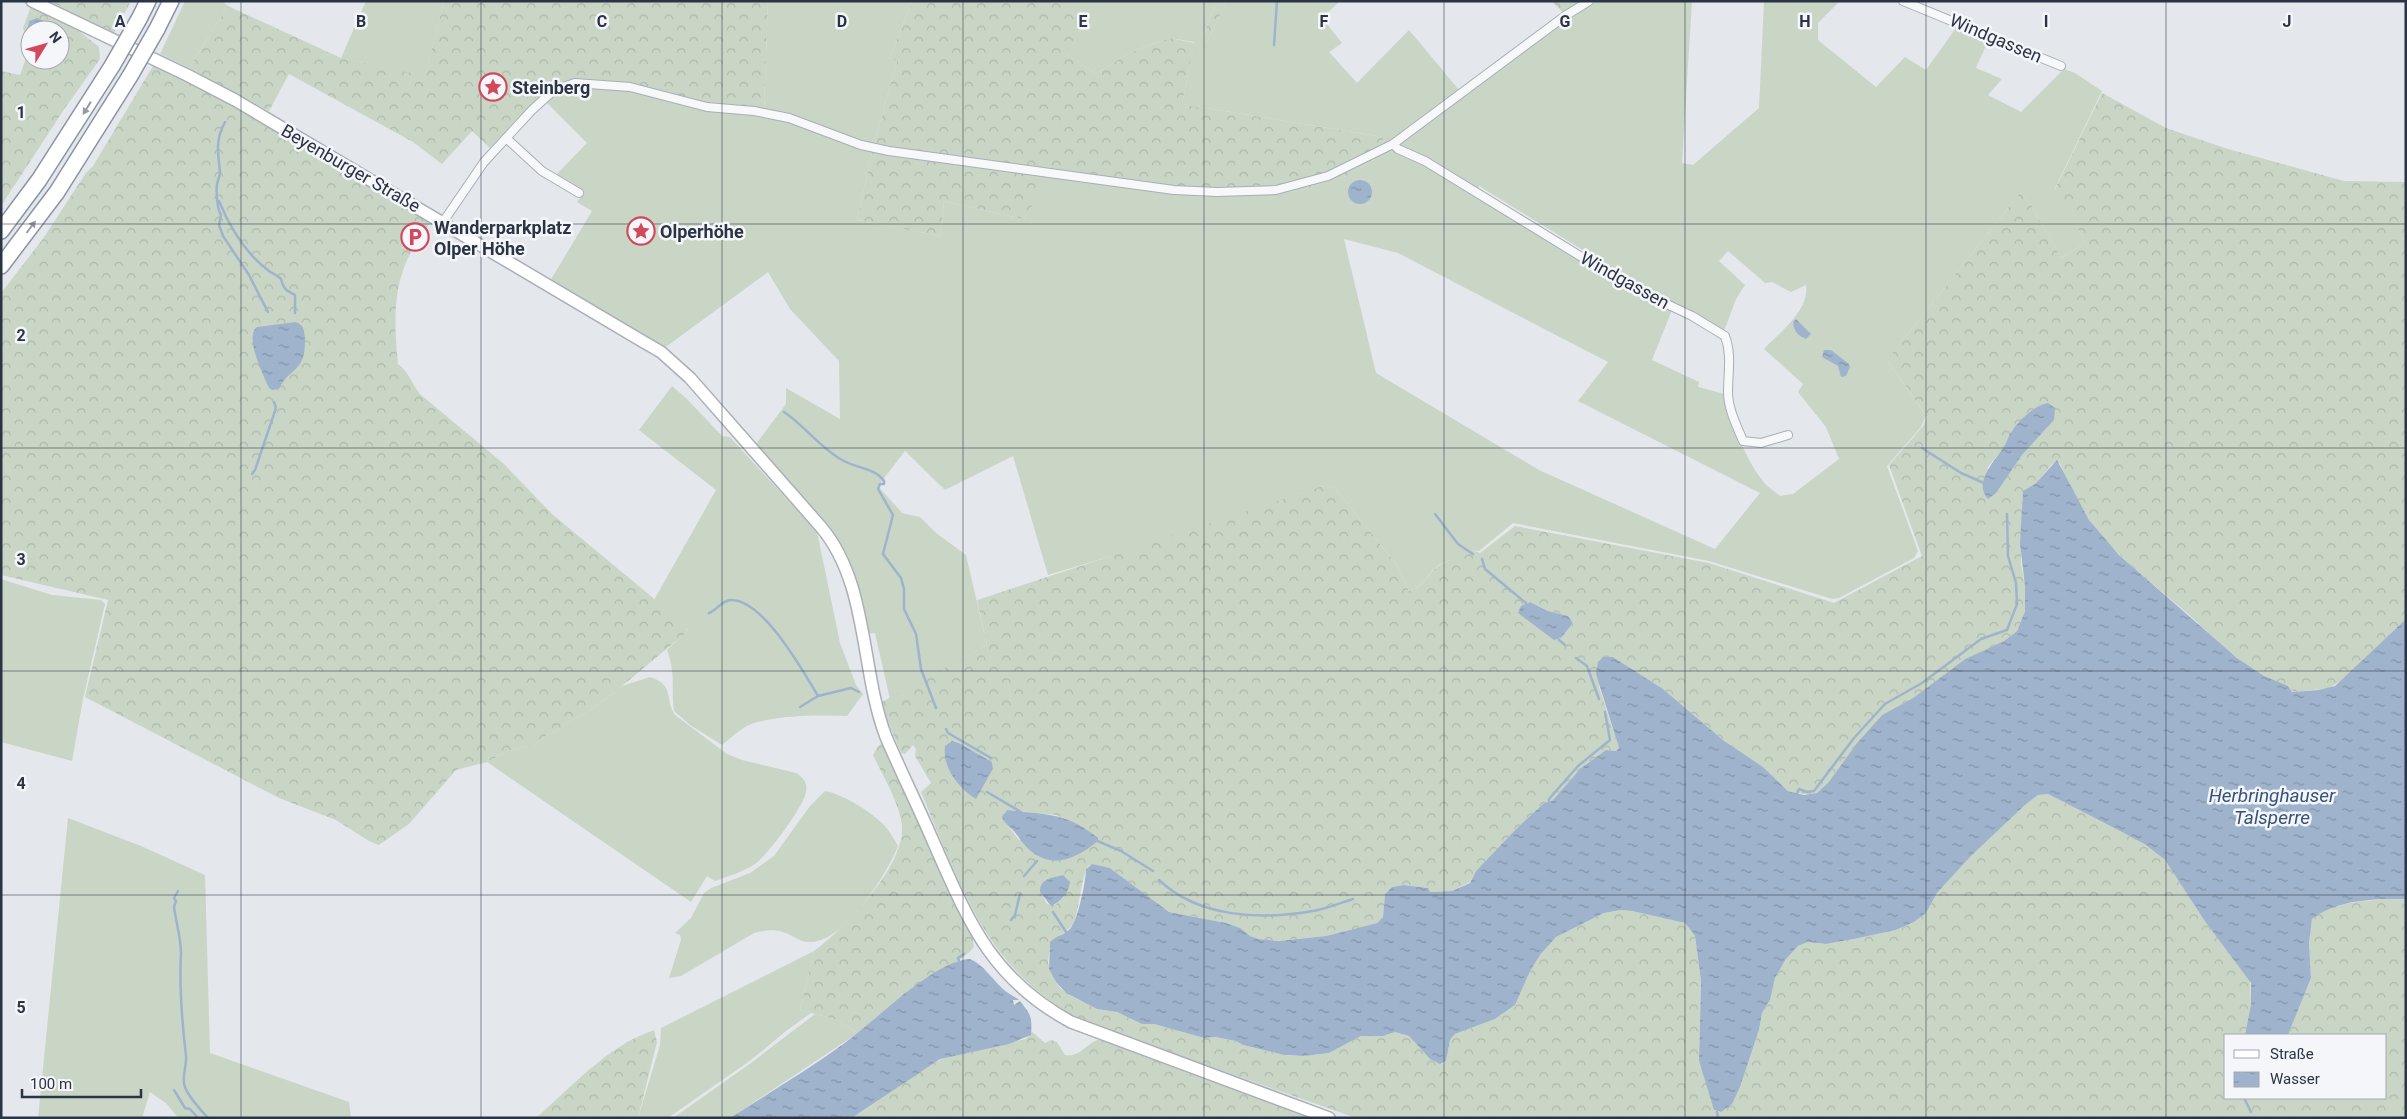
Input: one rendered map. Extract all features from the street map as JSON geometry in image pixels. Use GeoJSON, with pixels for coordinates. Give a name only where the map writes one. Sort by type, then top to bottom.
{"type":"FeatureCollection","features":[{"type":"Feature","properties":{"kind":"highway"},"geometry":{"type":"LineString","coordinates":[[1,231],[44,173],[112,66],[148,1]]}},
{"type":"Feature","properties":{"kind":"highway"},"geometry":{"type":"LineString","coordinates":[[1,266],[56,192],[130,76],[171,1]]}},
{"type":"Feature","properties":{"kind":"main road","name":"Beyenburger Straße"},"geometry":{"type":"LineString","coordinates":[[32,1],[221,92],[661,352],[690,378],[821,527],[842,556],[851,585],[877,711],[886,737],[965,912],[982,943],[1004,971],[1041,1004],[1078,1024],[1329,1118]]}},
{"type":"Feature","properties":{"kind":"street"},"geometry":{"type":"LineString","coordinates":[[443,222],[484,162],[545,97],[568,84],[584,82],[630,87],[707,107],[771,114],[797,120],[861,145],[889,151],[1174,190],[1217,192],[1276,190],[1328,176],[1393,144],[1589,1]]}},
{"type":"Feature","properties":{"kind":"street","name":"Windgassen"},"geometry":{"type":"LineString","coordinates":[[1903,1],[2061,66]]}},
{"type":"Feature","properties":{"kind":"street"},"geometry":{"type":"LineString","coordinates":[[506,138],[542,171],[579,193]]}},
{"type":"Feature","properties":{"kind":"street","name":"Windgassen"},"geometry":{"type":"LineString","coordinates":[[1393,144],[1398,149],[1425,162],[1629,286],[1692,316],[1725,336],[1730,366],[1728,392],[1730,406],[1743,442],[1760,442],[1788,435]]}},
{"type":"Feature","properties":{"kind":"green space"},"geometry":{"type":"Polygon","coordinates":[[[49,1],[131,1],[114,33],[49,1]]]}},
{"type":"Feature","properties":{"kind":"green space"},"geometry":{"type":"Polygon","coordinates":[[[185,1],[222,1],[228,6],[189,68],[160,54],[185,1]]]}},
{"type":"Feature","properties":{"kind":"green space"},"geometry":{"type":"Polygon","coordinates":[[[366,1],[444,1],[425,77],[341,58],[366,1]]]}},
{"type":"Feature","properties":{"kind":"green space"},"geometry":{"type":"Polygon","coordinates":[[[444,1],[768,1],[764,111],[692,101],[654,89],[622,82],[573,79],[559,83],[540,96],[490,148],[472,131],[442,164],[413,142],[289,74],[269,111],[189,68],[228,6],[341,58],[425,76],[444,1]]]}},
{"type":"Feature","properties":{"kind":"green space"},"geometry":{"type":"Polygon","coordinates":[[[768,1],[912,1],[890,58],[897,61],[874,144],[857,220],[940,236],[944,201],[1024,219],[1047,178],[1205,197],[1299,191],[1344,177],[1384,154],[1383,137],[1182,104],[1194,42],[1170,38],[1131,52],[1096,74],[1065,53],[1054,1],[1216,1],[1203,37],[1206,44],[1227,1],[1340,1],[1322,18],[1342,43],[1329,52],[1357,83],[1409,30],[1460,91],[1586,1],[1692,1],[1682,163],[1693,165],[1759,108],[1764,1],[1840,1],[1818,23],[1818,40],[1876,87],[1905,57],[1926,70],[1958,25],[1989,39],[1976,68],[2002,79],[1988,95],[2021,112],[2064,69],[2075,73],[2102,91],[2055,188],[2084,239],[2081,246],[2061,258],[2032,206],[2020,193],[1887,360],[1926,416],[1921,427],[1887,466],[1918,551],[1914,558],[1839,598],[1832,599],[1709,561],[1513,523],[1479,551],[1473,550],[1439,565],[1418,587],[1409,591],[1396,564],[1335,488],[1326,485],[1154,543],[1048,575],[1013,456],[945,490],[905,451],[878,486],[902,513],[920,517],[936,533],[966,555],[987,645],[890,699],[875,633],[866,634],[851,568],[842,547],[825,524],[756,444],[786,404],[786,388],[840,419],[839,361],[790,309],[768,272],[663,349],[550,281],[592,211],[577,202],[582,195],[556,175],[587,143],[540,96],[559,83],[573,79],[592,79],[654,89],[692,101],[764,111],[768,1]],[[1479,186],[1476,197],[1612,279],[1624,284],[1628,278],[1593,258],[1479,186]],[[1344,239],[1376,373],[1539,470],[1715,549],[1760,493],[1578,401],[1608,362],[1398,253],[1344,239]],[[1728,251],[1719,261],[1745,285],[1736,299],[1724,331],[1648,289],[1646,296],[1672,310],[1652,360],[1699,382],[1698,387],[1728,395],[1735,428],[1745,452],[1757,473],[1780,496],[1793,494],[1839,459],[1826,427],[1798,392],[1803,384],[1764,349],[1798,312],[1806,294],[1806,285],[1791,292],[1772,282],[1765,283],[1728,251]]]}},
{"type":"Feature","properties":{"kind":"green space"},"geometry":{"type":"Polygon","coordinates":[[[912,1],[1054,1],[1084,22],[1065,53],[1096,74],[1131,52],[1170,38],[1194,43],[1182,104],[1383,137],[1384,154],[1344,177],[1299,191],[1205,197],[1048,179],[1024,219],[944,201],[940,236],[857,220],[874,144],[897,61],[890,58],[912,1]]]}},
{"type":"Feature","properties":{"kind":"green space"},"geometry":{"type":"Polygon","coordinates":[[[1216,1],[1227,1],[1206,44],[1203,38],[1216,1]]]}},
{"type":"Feature","properties":{"kind":"green space"},"geometry":{"type":"Polygon","coordinates":[[[1552,1],[1586,1],[1563,13],[1552,1]]]}},
{"type":"Feature","properties":{"kind":"green space"},"geometry":{"type":"Polygon","coordinates":[[[31,6],[58,20],[26,20],[31,6]]]}},
{"type":"Feature","properties":{"kind":"green space"},"geometry":{"type":"Polygon","coordinates":[[[70,26],[99,47],[100,59],[65,108],[1,206],[1,71],[20,75],[22,70],[70,70],[70,26]]]}},
{"type":"Feature","properties":{"kind":"green space"},"geometry":{"type":"Polygon","coordinates":[[[153,66],[258,118],[427,217],[429,224],[426,229],[418,224],[404,245],[412,250],[401,277],[396,306],[398,364],[421,395],[504,464],[552,514],[682,622],[688,631],[592,709],[565,724],[557,731],[548,734],[534,745],[508,751],[487,762],[456,770],[409,824],[379,845],[369,841],[336,820],[279,798],[85,697],[108,600],[1,575],[1,293],[42,240],[86,173],[93,166],[153,66]]]}},
{"type":"Feature","properties":{"kind":"green space"},"geometry":{"type":"Polygon","coordinates":[[[2102,93],[2166,128],[2228,149],[2344,181],[2406,182],[2406,619],[2341,681],[2329,688],[2294,692],[2258,673],[2239,660],[2113,548],[2083,511],[2070,489],[2060,463],[2052,464],[2036,483],[2023,491],[2021,564],[2025,587],[2025,611],[2017,631],[2004,641],[1965,659],[1913,698],[1882,715],[1857,743],[1828,783],[1818,793],[1809,795],[1788,791],[1763,767],[1723,740],[1663,689],[1613,657],[1600,660],[1599,687],[1619,748],[1616,751],[1606,750],[1581,768],[1552,801],[1544,803],[1516,829],[1476,871],[1470,882],[1452,891],[1429,892],[1428,888],[1404,885],[1392,887],[1385,894],[1383,917],[1377,923],[1326,936],[1275,941],[1247,935],[1240,928],[1226,923],[1169,912],[1110,868],[1089,865],[1084,875],[1074,922],[1069,929],[1050,943],[1048,963],[1056,982],[1069,995],[1097,1009],[1117,1012],[1142,1024],[1154,1024],[1204,1038],[1215,1037],[1236,1041],[1243,1045],[1289,1056],[1329,1053],[1361,1036],[1386,1035],[1395,1032],[1409,1036],[1430,1059],[1442,1064],[1446,1061],[1450,1040],[1455,1034],[1495,1019],[1515,1005],[1528,974],[1538,957],[1556,937],[1604,913],[1621,910],[1632,911],[1685,923],[1695,936],[1701,981],[1699,1061],[1715,1111],[1721,1112],[1740,1087],[1759,1030],[1762,1013],[1769,1002],[1775,978],[1786,959],[1798,946],[1808,942],[1826,944],[1854,939],[1896,930],[1914,922],[1926,913],[1937,893],[1971,856],[2025,805],[2038,795],[2048,794],[2146,845],[2165,860],[2204,920],[2250,981],[2251,1004],[2245,1034],[2224,1034],[2224,1099],[2387,1099],[2387,1034],[2288,1034],[2311,978],[2309,943],[2312,919],[2322,912],[2345,904],[2369,900],[2406,899],[2406,1118],[1356,1118],[1087,1023],[1053,1003],[1024,979],[1001,953],[981,925],[950,862],[921,792],[931,783],[915,756],[916,749],[913,745],[905,754],[901,753],[880,703],[987,645],[977,600],[1326,485],[1335,488],[1396,564],[1409,591],[1418,587],[1440,565],[1473,550],[1480,553],[1515,526],[1709,563],[1834,603],[1922,556],[1889,465],[1923,426],[1927,417],[1887,360],[2020,193],[2032,206],[2061,258],[2081,246],[2084,239],[2055,189],[2102,93]],[[2054,420],[2012,430],[2005,446],[1987,468],[2002,482],[2022,455],[2054,420]],[[1530,602],[1526,603],[1561,638],[1573,623],[1568,616],[1548,611],[1530,602]],[[961,744],[977,797],[993,769],[992,762],[961,744]],[[1016,811],[1002,818],[1019,840],[1088,830],[1056,815],[1016,811]],[[1063,875],[1046,881],[1041,887],[1041,892],[1047,904],[1055,905],[1064,897],[1063,875]]]}},
{"type":"Feature","properties":{"kind":"green space"},"geometry":{"type":"Polygon","coordinates":[[[672,386],[722,436],[730,437],[817,532],[840,643],[856,685],[863,694],[847,716],[800,716],[765,720],[754,723],[737,732],[722,745],[690,725],[674,711],[672,674],[667,650],[688,630],[654,600],[716,490],[639,430],[672,386]]]}},
{"type":"Feature","properties":{"kind":"green space"},"geometry":{"type":"Polygon","coordinates":[[[1,579],[52,595],[101,600],[105,604],[83,699],[72,761],[1,742],[1,579]]]}},
{"type":"Feature","properties":{"kind":"green space"},"geometry":{"type":"Polygon","coordinates":[[[650,677],[658,680],[666,688],[675,715],[727,754],[742,760],[796,773],[806,783],[806,792],[799,808],[761,859],[736,874],[715,881],[707,876],[691,902],[487,762],[508,751],[534,745],[548,734],[557,731],[565,724],[592,709],[622,686],[650,677]]]}},
{"type":"Feature","properties":{"kind":"green space"},"geometry":{"type":"Polygon","coordinates":[[[883,742],[972,936],[974,947],[957,961],[925,979],[858,1033],[834,1019],[800,1010],[814,951],[841,928],[870,895],[894,859],[900,842],[901,817],[873,755],[883,742]]]}},
{"type":"Feature","properties":{"kind":"green space"},"geometry":{"type":"Polygon","coordinates":[[[825,791],[849,800],[873,815],[885,826],[898,846],[884,873],[862,906],[835,932],[821,940],[804,942],[784,932],[765,931],[754,933],[681,976],[669,978],[681,940],[680,935],[675,933],[691,918],[704,893],[711,888],[750,873],[774,856],[810,806],[825,791]]]}},
{"type":"Feature","properties":{"kind":"green space"},"geometry":{"type":"Polygon","coordinates":[[[68,818],[141,846],[205,875],[210,1053],[349,1102],[351,1118],[178,1118],[167,1104],[150,1092],[142,1118],[38,1118],[68,818]]]}},
{"type":"Feature","properties":{"kind":"green space"},"geometry":{"type":"Polygon","coordinates":[[[814,951],[800,1010],[811,1013],[751,1060],[668,1118],[638,1118],[660,1045],[661,1028],[814,951]]]}},
{"type":"Feature","properties":{"kind":"green space"},"geometry":{"type":"Polygon","coordinates":[[[815,1014],[834,1019],[858,1033],[730,1118],[673,1118],[751,1063],[815,1014]]]}},
{"type":"Feature","properties":{"kind":"green space"},"geometry":{"type":"Polygon","coordinates":[[[654,1030],[657,1042],[638,1118],[536,1118],[591,1068],[621,1046],[654,1030]]]}},
{"type":"Feature","properties":{"kind":"green space"},"geometry":{"type":"Polygon","coordinates":[[[1031,1031],[1045,1043],[1051,1040],[1057,1042],[1065,1055],[1080,1052],[1097,1040],[1102,1039],[1318,1118],[852,1118],[933,1063],[946,1057],[1026,1039],[1031,1031]]]}},
{"type":"Feature","properties":{"kind":"water"},"geometry":{"type":"Polygon","coordinates":[[[1360,180],[1365,181],[1371,187],[1371,197],[1365,203],[1360,204],[1355,203],[1349,197],[1348,192],[1349,187],[1355,181],[1360,180]]]}},
{"type":"Feature","properties":{"kind":"water"},"geometry":{"type":"Polygon","coordinates":[[[1796,319],[1811,334],[1806,339],[1795,330],[1793,322],[1796,319]]]}},
{"type":"Feature","properties":{"kind":"water"},"geometry":{"type":"Polygon","coordinates":[[[296,322],[302,326],[305,338],[303,358],[279,389],[272,390],[269,388],[256,356],[253,339],[254,332],[257,327],[296,322]]]}},
{"type":"Feature","properties":{"kind":"water"},"geometry":{"type":"Polygon","coordinates":[[[1824,350],[1831,350],[1849,364],[1850,367],[1846,376],[1841,377],[1838,366],[1822,357],[1824,350]]]}},
{"type":"Feature","properties":{"kind":"water"},"geometry":{"type":"Polygon","coordinates":[[[2048,403],[2055,408],[2054,420],[2022,455],[1996,493],[1988,499],[1984,493],[1983,486],[1990,466],[2019,422],[2038,407],[2048,403]]]}},
{"type":"Feature","properties":{"kind":"water","name":"Herbringhauser Talsperre"},"geometry":{"type":"Polygon","coordinates":[[[2057,460],[2089,520],[2119,555],[2237,658],[2264,676],[2288,686],[2292,692],[2318,690],[2335,686],[2406,619],[2406,899],[2369,900],[2345,904],[2322,912],[2312,919],[2309,943],[2311,978],[2288,1034],[2245,1034],[2251,1004],[2251,983],[2204,920],[2165,860],[2146,845],[2048,794],[2038,795],[2025,805],[1971,856],[1937,893],[1926,913],[1914,922],[1896,930],[1854,939],[1826,944],[1808,942],[1798,946],[1786,959],[1775,978],[1770,1000],[1762,1013],[1759,1030],[1740,1087],[1732,1104],[1721,1112],[1714,1110],[1699,1061],[1701,981],[1695,936],[1685,923],[1632,911],[1621,910],[1604,913],[1556,937],[1540,955],[1530,971],[1515,1005],[1495,1019],[1455,1034],[1450,1040],[1446,1061],[1440,1064],[1430,1059],[1409,1036],[1395,1032],[1383,1036],[1361,1036],[1329,1053],[1303,1056],[1284,1055],[1243,1045],[1236,1041],[1215,1037],[1204,1038],[1154,1024],[1142,1024],[1117,1012],[1097,1009],[1066,993],[1056,982],[1049,969],[1050,942],[1068,931],[1073,924],[1081,900],[1086,869],[1092,864],[1110,868],[1169,912],[1226,923],[1240,928],[1250,936],[1278,941],[1326,936],[1377,923],[1383,917],[1385,894],[1392,887],[1404,885],[1428,888],[1430,892],[1452,891],[1470,883],[1476,871],[1516,829],[1544,803],[1552,801],[1581,768],[1606,750],[1616,751],[1619,748],[1596,674],[1598,662],[1603,657],[1613,657],[1663,689],[1723,740],[1763,767],[1788,791],[1804,795],[1817,793],[1828,783],[1857,743],[1882,715],[1913,698],[1965,659],[2004,641],[2017,631],[2025,611],[2025,587],[2020,543],[2023,491],[2036,483],[2057,460]]]}},
{"type":"Feature","properties":{"kind":"water"},"geometry":{"type":"Polygon","coordinates":[[[1530,602],[1548,611],[1568,616],[1573,623],[1561,638],[1554,640],[1518,613],[1521,606],[1530,602]]]}},
{"type":"Feature","properties":{"kind":"water"},"geometry":{"type":"Polygon","coordinates":[[[952,741],[961,744],[992,762],[993,769],[976,799],[957,783],[946,762],[945,746],[952,741]]]}},
{"type":"Feature","properties":{"kind":"water"},"geometry":{"type":"Polygon","coordinates":[[[1007,810],[1044,814],[1065,819],[1076,823],[1098,838],[1098,841],[1076,856],[1055,860],[1045,859],[1035,854],[1026,846],[1002,818],[1007,810]]]}},
{"type":"Feature","properties":{"kind":"water"},"geometry":{"type":"Polygon","coordinates":[[[1063,875],[1070,882],[1068,889],[1061,899],[1051,906],[1040,892],[1042,884],[1047,879],[1063,875]]]}},
{"type":"Feature","properties":{"kind":"water"},"geometry":{"type":"Polygon","coordinates":[[[970,959],[983,968],[1005,991],[1019,1000],[1013,1000],[1014,1005],[1020,1001],[1030,1017],[1031,1035],[1009,1044],[940,1059],[852,1118],[730,1118],[842,1045],[922,981],[955,962],[970,959]]]}},
{"type":"Feature","properties":{"kind":"waterway"},"geometry":{"type":"LineString","coordinates":[[1274,45],[1277,1]]}},
{"type":"Feature","properties":{"kind":"waterway"},"geometry":{"type":"LineString","coordinates":[[225,122],[218,147],[220,172],[217,195],[221,215],[219,225],[223,236],[249,275],[268,312]]}},
{"type":"Feature","properties":{"kind":"waterway"},"geometry":{"type":"LineString","coordinates":[[219,201],[233,230],[246,248],[260,264],[278,276],[286,289],[295,295],[295,313]]}},
{"type":"Feature","properties":{"kind":"waterway"},"geometry":{"type":"LineString","coordinates":[[252,474],[276,408],[274,402]]}},
{"type":"Feature","properties":{"kind":"waterway"},"geometry":{"type":"LineString","coordinates":[[784,412],[834,455],[847,463],[876,473],[884,481],[884,484],[880,484],[878,489],[893,515],[883,554],[901,578],[904,589],[904,609],[916,634],[921,669],[936,708]]}},
{"type":"Feature","properties":{"kind":"waterway"},"geometry":{"type":"LineString","coordinates":[[1922,448],[1961,473],[1984,483]]}},
{"type":"Feature","properties":{"kind":"waterway"},"geometry":{"type":"LineString","coordinates":[[1435,514],[1458,544],[1473,554]]}},
{"type":"Feature","properties":{"kind":"waterway"},"geometry":{"type":"LineString","coordinates":[[1797,793],[1799,789],[1807,792],[1814,791],[1854,738],[1885,704],[1922,683],[1981,639],[2007,630],[2017,604],[2016,583],[2008,556],[2007,514]]}},
{"type":"Feature","properties":{"kind":"waterway"},"geometry":{"type":"LineString","coordinates":[[1482,559],[1485,569],[1526,603]]}},
{"type":"Feature","properties":{"kind":"waterway"},"geometry":{"type":"LineString","coordinates":[[709,613],[729,600],[744,603],[757,612],[781,639],[818,696],[851,688],[859,692]]}},
{"type":"Feature","properties":{"kind":"waterway"},"geometry":{"type":"LineString","coordinates":[[1559,640],[1565,645]]}},
{"type":"Feature","properties":{"kind":"waterway"},"geometry":{"type":"LineString","coordinates":[[1576,658],[1587,666],[1599,699]]}},
{"type":"Feature","properties":{"kind":"waterway"},"geometry":{"type":"LineString","coordinates":[[800,707],[818,696]]}},
{"type":"Feature","properties":{"kind":"waterway"},"geometry":{"type":"LineString","coordinates":[[1549,803],[1549,799],[1578,766],[1610,740],[1605,712]]}},
{"type":"Feature","properties":{"kind":"waterway"},"geometry":{"type":"LineString","coordinates":[[946,729],[948,733],[991,758]]}},
{"type":"Feature","properties":{"kind":"waterway"},"geometry":{"type":"LineString","coordinates":[[987,792],[1021,812]]}},
{"type":"Feature","properties":{"kind":"waterway"},"geometry":{"type":"LineString","coordinates":[[1095,840],[1121,851],[1153,871]]}},
{"type":"Feature","properties":{"kind":"waterway"},"geometry":{"type":"LineString","coordinates":[[1024,876],[1037,861]]}},
{"type":"Feature","properties":{"kind":"waterway"},"geometry":{"type":"LineString","coordinates":[[1159,880],[1175,893],[1193,902],[1212,909],[1252,915],[1293,914],[1313,911],[1353,899]]}},
{"type":"Feature","properties":{"kind":"waterway"},"geometry":{"type":"LineString","coordinates":[[178,891],[174,898],[176,901],[174,907],[181,947],[181,1005],[186,1056],[184,1083],[192,1099],[208,1118]]}},
{"type":"Feature","properties":{"kind":"waterway"},"geometry":{"type":"LineString","coordinates":[[1011,920],[1015,915],[1020,894]]}},
{"type":"Feature","properties":{"kind":"waterway"},"geometry":{"type":"LineString","coordinates":[[1053,912],[1066,932]]}},
{"type":"Feature","properties":{"kind":"waterway"},"geometry":{"type":"LineString","coordinates":[[959,961],[958,958],[964,954]]}},
{"type":"Feature","properties":{"kind":"waterway"},"geometry":{"type":"LineString","coordinates":[[174,1090],[185,1108],[190,1109],[198,1118]]}},
{"type":"Feature","properties":{"kind":"waterway"},"geometry":{"type":"LineString","coordinates":[[2244,1099],[2251,1112]]}},
{"type":"Feature","properties":{"kind":"waterway"},"geometry":{"type":"LineString","coordinates":[[1717,1112],[1718,1118]]}},
{"type":"Feature","properties":{"kind":"place","name":"Steinberg"},"geometry":{"type":"Point","coordinates":[493,87]}},
{"type":"Feature","properties":{"kind":"place","name":"Olperhöhe"},"geometry":{"type":"Point","coordinates":[641,231]}},
{"type":"Feature","properties":{"kind":"place","name":"Wanderparkplatz Olper Höhe"},"geometry":{"type":"Point","coordinates":[415,237]}}]}
